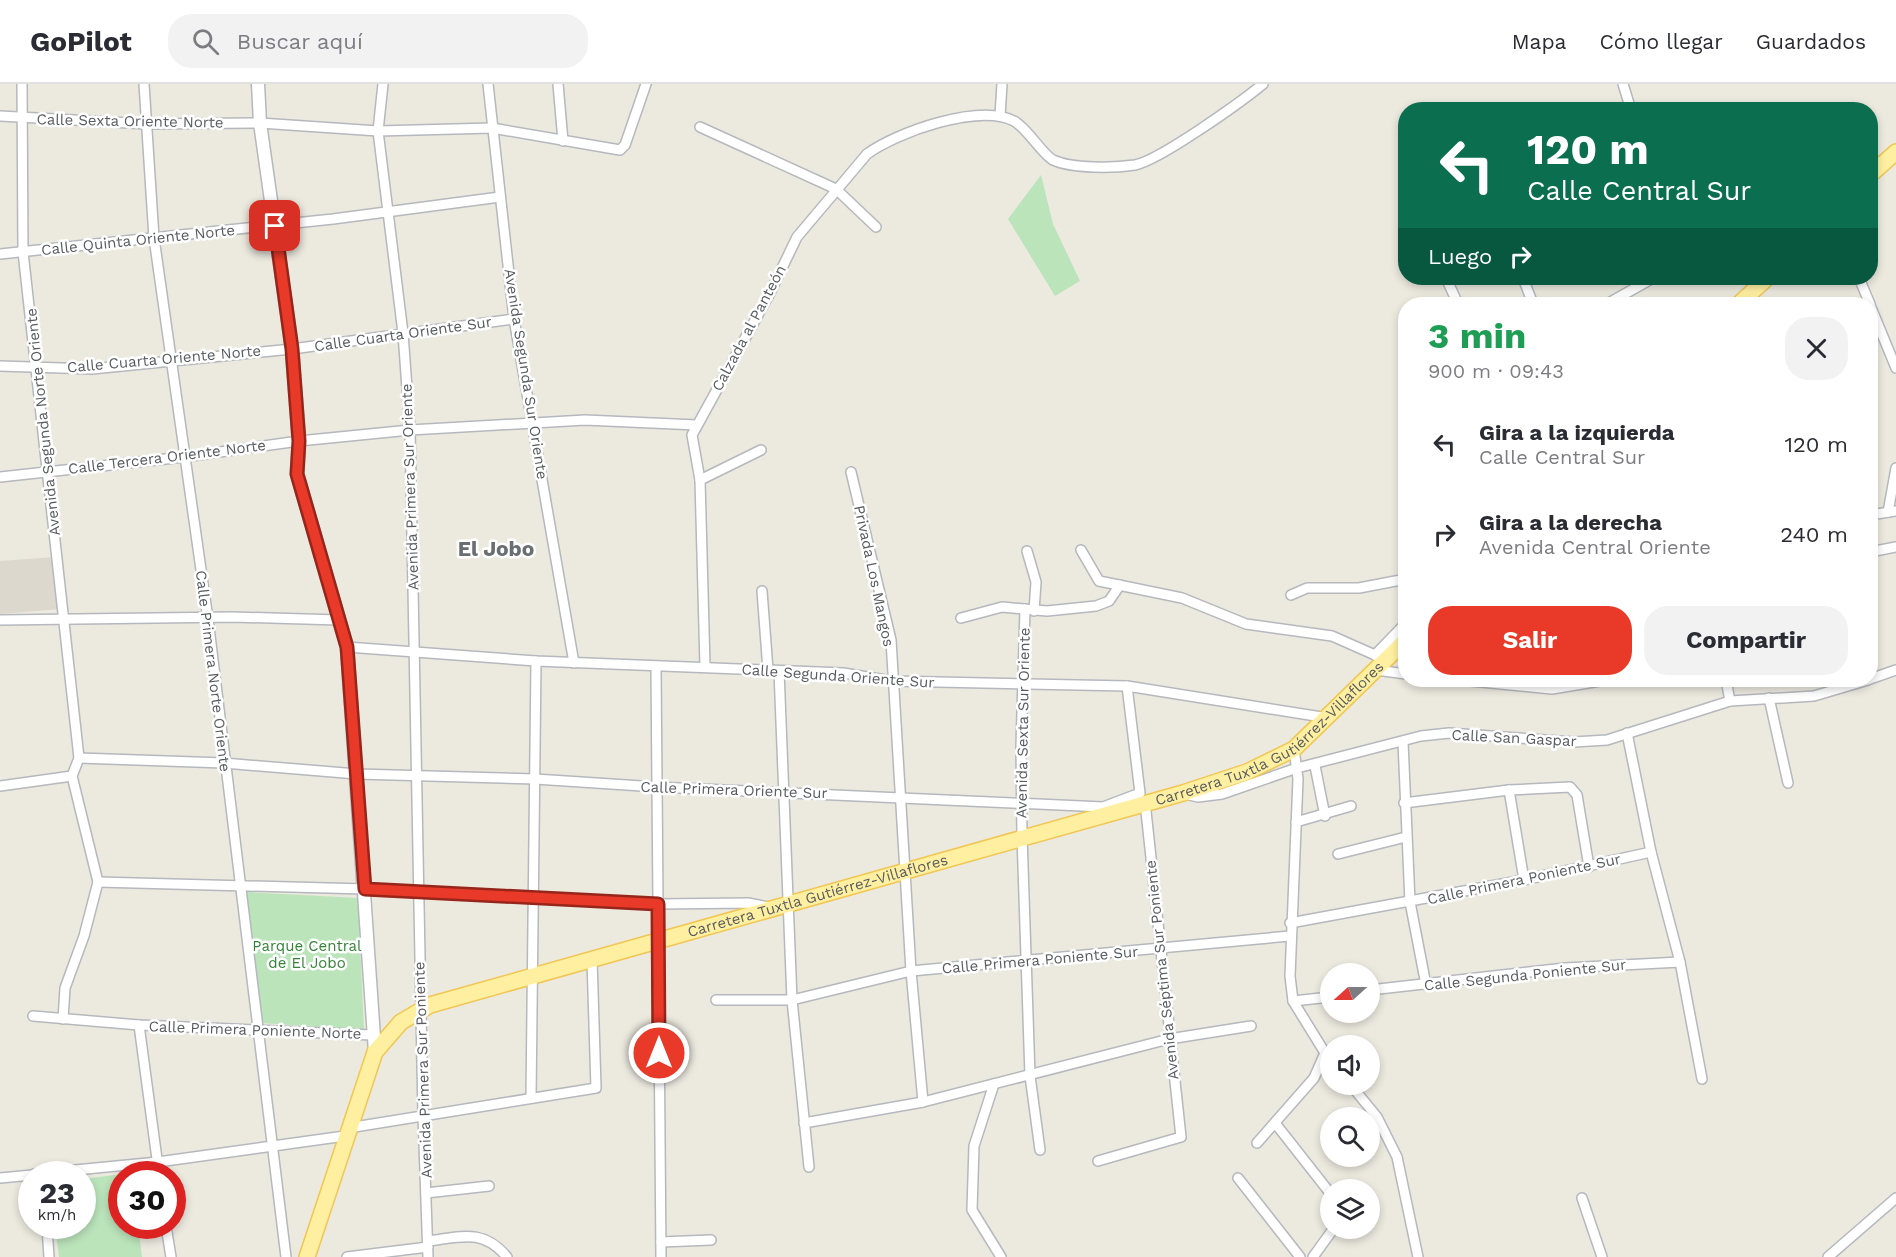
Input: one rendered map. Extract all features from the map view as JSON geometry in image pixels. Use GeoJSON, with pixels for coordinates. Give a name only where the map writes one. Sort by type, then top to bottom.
{"type":"FeatureCollection","features":[{"type":"Feature","properties":{"kind":"main road"},"geometry":{"type":"LineString","coordinates":[[1878,169],[1896,152]]}},
{"type":"Feature","properties":{"kind":"main road"},"geometry":{"type":"LineString","coordinates":[[1747,297],[1759,285]]}},
{"type":"Feature","properties":{"kind":"main road","name":"Carretera Tuxtla Gutiérrez-Villaflores"},"geometry":{"type":"LineString","coordinates":[[307,1257],[375,1052],[401,1022],[422,1010],[531,976],[1022,837],[1143,798],[1183,793],[1247,772],[1294,749],[1328,718],[1378,662],[1398,646]]}},
{"type":"Feature","properties":{"kind":"street","name":"Avenida Segunda Norte Oriente"},"geometry":{"type":"LineString","coordinates":[[22,84],[23,252],[79,758]]}},
{"type":"Feature","properties":{"kind":"street","name":"Calle Primera Norte Oriente"},"geometry":{"type":"LineString","coordinates":[[144,84],[154,238],[208,619],[286,1257]]}},
{"type":"Feature","properties":{"kind":"street"},"geometry":{"type":"LineString","coordinates":[[258,84],[260,123],[292,349],[299,441],[297,474],[347,647],[365,889],[372,1035],[375,1052]]}},
{"type":"Feature","properties":{"kind":"street","name":"Avenida Primera Sur Oriente"},"geometry":{"type":"LineString","coordinates":[[383,84],[378,131],[403,333],[410,430],[419,893]]}},
{"type":"Feature","properties":{"kind":"street","name":"Avenida Segunda Sur Oriente"},"geometry":{"type":"LineString","coordinates":[[488,84],[514,319],[574,663]]}},
{"type":"Feature","properties":{"kind":"street"},"geometry":{"type":"LineString","coordinates":[[558,84],[563,141]]}},
{"type":"Feature","properties":{"kind":"street","name":"Calle Sexta Oriente Norte"},"geometry":{"type":"LineString","coordinates":[[0,116],[147,124],[260,123],[378,131],[492,128],[620,150],[624,148],[646,84]]}},
{"type":"Feature","properties":{"kind":"street"},"geometry":{"type":"LineString","coordinates":[[1002,84],[1000,116],[1016,122],[1052,159],[1085,166],[1136,165],[1171,148],[1263,84]]}},
{"type":"Feature","properties":{"kind":"street"},"geometry":{"type":"LineString","coordinates":[[1623,84],[1629,102]]}},
{"type":"Feature","properties":{"kind":"street","name":"Calzada al Panteón"},"geometry":{"type":"LineString","coordinates":[[705,666],[700,480],[692,435],[770,293],[797,237],[867,153],[877,146],[940,122],[975,116],[1000,116]]}},
{"type":"Feature","properties":{"kind":"street"},"geometry":{"type":"LineString","coordinates":[[700,127],[836,189],[876,227]]}},
{"type":"Feature","properties":{"kind":"street","name":"Calle Quinta Oriente Norte"},"geometry":{"type":"LineString","coordinates":[[0,254],[275,226],[500,197]]}},
{"type":"Feature","properties":{"kind":"street"},"geometry":{"type":"LineString","coordinates":[[1629,297],[1644,285]]}},
{"type":"Feature","properties":{"kind":"street","name":"Calle Cuarta Oriente Sur"},"geometry":{"type":"LineString","coordinates":[[292,349],[514,319]]}},
{"type":"Feature","properties":{"kind":"street"},"geometry":{"type":"LineString","coordinates":[[1878,324],[1896,368]]}},
{"type":"Feature","properties":{"kind":"street","name":"Calle Cuarta Oriente Norte"},"geometry":{"type":"LineString","coordinates":[[0,366],[92,369],[292,349]]}},
{"type":"Feature","properties":{"kind":"street","name":"Calle Tercera Oriente Norte"},"geometry":{"type":"LineString","coordinates":[[0,477],[410,430],[585,420],[697,425]]}},
{"type":"Feature","properties":{"kind":"street"},"geometry":{"type":"LineString","coordinates":[[700,480],[761,450]]}},
{"type":"Feature","properties":{"kind":"street"},"geometry":{"type":"LineString","coordinates":[[1892,512],[1896,468]]}},
{"type":"Feature","properties":{"kind":"street","name":"Privada Los Mangos"},"geometry":{"type":"LineString","coordinates":[[851,472],[891,640],[911,971],[923,1102]]}},
{"type":"Feature","properties":{"kind":"street"},"geometry":{"type":"LineString","coordinates":[[1878,550],[1896,547]]}},
{"type":"Feature","properties":{"kind":"street"},"geometry":{"type":"LineString","coordinates":[[1081,550],[1099,581],[1182,598],[1246,624],[1332,636],[1398,671]]}},
{"type":"Feature","properties":{"kind":"street","name":"Avenida Sexta Sur Oriente"},"geometry":{"type":"LineString","coordinates":[[1027,552],[1036,582],[1029,610],[1023,685],[1022,837],[1028,962],[1030,1076],[1040,1150]]}},
{"type":"Feature","properties":{"kind":"street"},"geometry":{"type":"LineString","coordinates":[[1291,595],[1307,588],[1359,588],[1398,581]]}},
{"type":"Feature","properties":{"kind":"street"},"geometry":{"type":"LineString","coordinates":[[961,618],[1002,607],[1029,610],[1096,606],[1109,601],[1120,585]]}},
{"type":"Feature","properties":{"kind":"street"},"geometry":{"type":"LineString","coordinates":[[762,591],[768,670]]}},
{"type":"Feature","properties":{"kind":"street"},"geometry":{"type":"LineString","coordinates":[[0,620],[64,618],[339,620]]}},
{"type":"Feature","properties":{"kind":"street"},"geometry":{"type":"LineString","coordinates":[[1378,662],[1398,634]]}},
{"type":"Feature","properties":{"kind":"street","name":"Calle Segunda Oriente Sur"},"geometry":{"type":"LineString","coordinates":[[347,647],[536,661],[656,667],[705,666],[853,674],[892,681],[1127,686],[1328,718]]}},
{"type":"Feature","properties":{"kind":"street"},"geometry":{"type":"LineString","coordinates":[[531,1098],[536,661]]}},
{"type":"Feature","properties":{"kind":"street"},"geometry":{"type":"LineString","coordinates":[[656,667],[661,1257]]}},
{"type":"Feature","properties":{"kind":"street","name":"Calle San Gaspar"},"geometry":{"type":"LineString","coordinates":[[1878,676],[1896,670]]}},
{"type":"Feature","properties":{"kind":"street"},"geometry":{"type":"LineString","coordinates":[[779,671],[792,1000],[809,1167]]}},
{"type":"Feature","properties":{"kind":"street","name":"Avenida Séptima Sur Poniente"},"geometry":{"type":"LineString","coordinates":[[1098,1161],[1181,1137],[1161,948],[1127,686]]}},
{"type":"Feature","properties":{"kind":"street"},"geometry":{"type":"LineString","coordinates":[[1532,687],[1552,689],[1564,687]]}},
{"type":"Feature","properties":{"kind":"street"},"geometry":{"type":"LineString","coordinates":[[1727,687],[1730,700]]}},
{"type":"Feature","properties":{"kind":"street","name":"Calle San Gaspar"},"geometry":{"type":"LineString","coordinates":[[1183,793],[1198,797],[1222,794],[1297,768],[1422,736],[1449,733],[1574,742],[1607,740],[1730,700],[1814,696],[1843,687]]}},
{"type":"Feature","properties":{"kind":"street"},"geometry":{"type":"LineString","coordinates":[[1769,698],[1788,783]]}},
{"type":"Feature","properties":{"kind":"street"},"geometry":{"type":"LineString","coordinates":[[1627,733],[1652,852],[1680,962],[1702,1079]]}},
{"type":"Feature","properties":{"kind":"street"},"geometry":{"type":"LineString","coordinates":[[1403,742],[1410,902],[1426,985]]}},
{"type":"Feature","properties":{"kind":"street"},"geometry":{"type":"LineString","coordinates":[[1294,749],[1297,768],[1290,976],[1293,1001],[1320,1045]]}},
{"type":"Feature","properties":{"kind":"street"},"geometry":{"type":"LineString","coordinates":[[63,1019],[65,988],[84,936],[98,882],[72,776],[79,758]]}},
{"type":"Feature","properties":{"kind":"street","name":"Calle Primera Oriente Sur"},"geometry":{"type":"LineString","coordinates":[[79,758],[224,763],[416,777],[535,779],[657,787],[902,797],[1105,810]]}},
{"type":"Feature","properties":{"kind":"street"},"geometry":{"type":"LineString","coordinates":[[1315,765],[1325,816]]}},
{"type":"Feature","properties":{"kind":"street"},"geometry":{"type":"LineString","coordinates":[[0,786],[72,776]]}},
{"type":"Feature","properties":{"kind":"street"},"geometry":{"type":"LineString","coordinates":[[1404,803],[1509,790],[1570,787],[1577,795],[1589,867]]}},
{"type":"Feature","properties":{"kind":"street"},"geometry":{"type":"LineString","coordinates":[[1509,790],[1524,880]]}},
{"type":"Feature","properties":{"kind":"street"},"geometry":{"type":"LineString","coordinates":[[1296,822],[1325,816],[1352,806]]}},
{"type":"Feature","properties":{"kind":"street"},"geometry":{"type":"LineString","coordinates":[[1338,854],[1406,837]]}},
{"type":"Feature","properties":{"kind":"street","name":"Calle Primera Poniente Sur"},"geometry":{"type":"LineString","coordinates":[[1290,923],[1524,880],[1652,852]]}},
{"type":"Feature","properties":{"kind":"street"},"geometry":{"type":"LineString","coordinates":[[98,882],[365,889],[658,904],[748,903],[773,908]]}},
{"type":"Feature","properties":{"kind":"street","name":"Avenida Primera Sur Poniente"},"geometry":{"type":"LineString","coordinates":[[419,893],[428,1257]]}},
{"type":"Feature","properties":{"kind":"street"},"geometry":{"type":"LineString","coordinates":[[725,921],[727,903]]}},
{"type":"Feature","properties":{"kind":"street","name":"Calle Primera Poniente Sur"},"geometry":{"type":"LineString","coordinates":[[716,1000],[792,1000],[911,971],[1290,936]]}},
{"type":"Feature","properties":{"kind":"street"},"geometry":{"type":"LineString","coordinates":[[165,1161],[273,1145],[423,1116],[596,1088],[592,959]]}},
{"type":"Feature","properties":{"kind":"street","name":"Calle Segunda Poniente Sur"},"geometry":{"type":"LineString","coordinates":[[1380,989],[1565,968],[1680,962]]}},
{"type":"Feature","properties":{"kind":"street"},"geometry":{"type":"LineString","coordinates":[[1293,1001],[1320,998]]}},
{"type":"Feature","properties":{"kind":"street","name":"Calle Primera Poniente Norte"},"geometry":{"type":"LineString","coordinates":[[33,1016],[139,1025],[372,1035]]}},
{"type":"Feature","properties":{"kind":"street"},"geometry":{"type":"LineString","coordinates":[[139,1025],[158,1161]]}},
{"type":"Feature","properties":{"kind":"street"},"geometry":{"type":"LineString","coordinates":[[804,1123],[923,1102],[1169,1039],[1251,1026]]}},
{"type":"Feature","properties":{"kind":"street"},"geometry":{"type":"LineString","coordinates":[[1257,1143],[1314,1078],[1320,1064]]}},
{"type":"Feature","properties":{"kind":"street"},"geometry":{"type":"LineString","coordinates":[[994,1084],[974,1146],[972,1209],[1001,1257]]}},
{"type":"Feature","properties":{"kind":"street"},"geometry":{"type":"LineString","coordinates":[[1359,1095],[1377,1117],[1397,1157],[1418,1257]]}},
{"type":"Feature","properties":{"kind":"street"},"geometry":{"type":"LineString","coordinates":[[1275,1123],[1320,1180]]}},
{"type":"Feature","properties":{"kind":"street"},"geometry":{"type":"LineString","coordinates":[[0,1178],[18,1176]]}},
{"type":"Feature","properties":{"kind":"street"},"geometry":{"type":"LineString","coordinates":[[1238,1178],[1300,1257]]}},
{"type":"Feature","properties":{"kind":"street"},"geometry":{"type":"LineString","coordinates":[[426,1193],[489,1186]]}},
{"type":"Feature","properties":{"kind":"street"},"geometry":{"type":"LineString","coordinates":[[1582,1198],[1602,1257]]}},
{"type":"Feature","properties":{"kind":"street"},"geometry":{"type":"LineString","coordinates":[[1828,1257],[1896,1198]]}},
{"type":"Feature","properties":{"kind":"street"},"geometry":{"type":"LineString","coordinates":[[347,1257],[471,1235],[486,1240],[507,1257]]}},
{"type":"Feature","properties":{"kind":"street"},"geometry":{"type":"LineString","coordinates":[[48,1239],[49,1257]]}},
{"type":"Feature","properties":{"kind":"street"},"geometry":{"type":"LineString","coordinates":[[168,1239],[171,1257]]}},
{"type":"Feature","properties":{"kind":"street"},"geometry":{"type":"LineString","coordinates":[[1312,1257],[1326,1239]]}},
{"type":"Feature","properties":{"kind":"street"},"geometry":{"type":"LineString","coordinates":[[660,1242],[711,1240]]}},
{"type":"Feature","properties":{"kind":"shaded area"},"geometry":{"type":"Polygon","coordinates":[[[55,557],[61,609],[0,614],[0,561],[55,557]]]}},
{"type":"Feature","properties":{"kind":"green space"},"geometry":{"type":"Polygon","coordinates":[[[1041,175],[1053,224],[1080,281],[1055,296],[1008,219],[1041,175]]]}},
{"type":"Feature","properties":{"kind":"green space","name":"Parque Central de El Jobo"},"geometry":{"type":"Polygon","coordinates":[[[246,892],[358,898],[364,1030],[262,1023],[246,892]]]}},
{"type":"Feature","properties":{"kind":"green space"},"geometry":{"type":"Polygon","coordinates":[[[108,1176],[108,1239],[140,1239],[142,1257],[59,1257],[57,1239],[96,1239],[96,1177],[108,1176]]]}},
{"type":"Feature","properties":{"kind":"district","name":"El Jobo"},"geometry":{"type":"Point","coordinates":[496,548]}},
{"type":"Feature","properties":{"kind":"route"},"geometry":{"type":"LineString","coordinates":[[275,226],[292,349],[299,441],[297,474],[347,647],[365,889],[658,904],[659,1053]]}}]}
